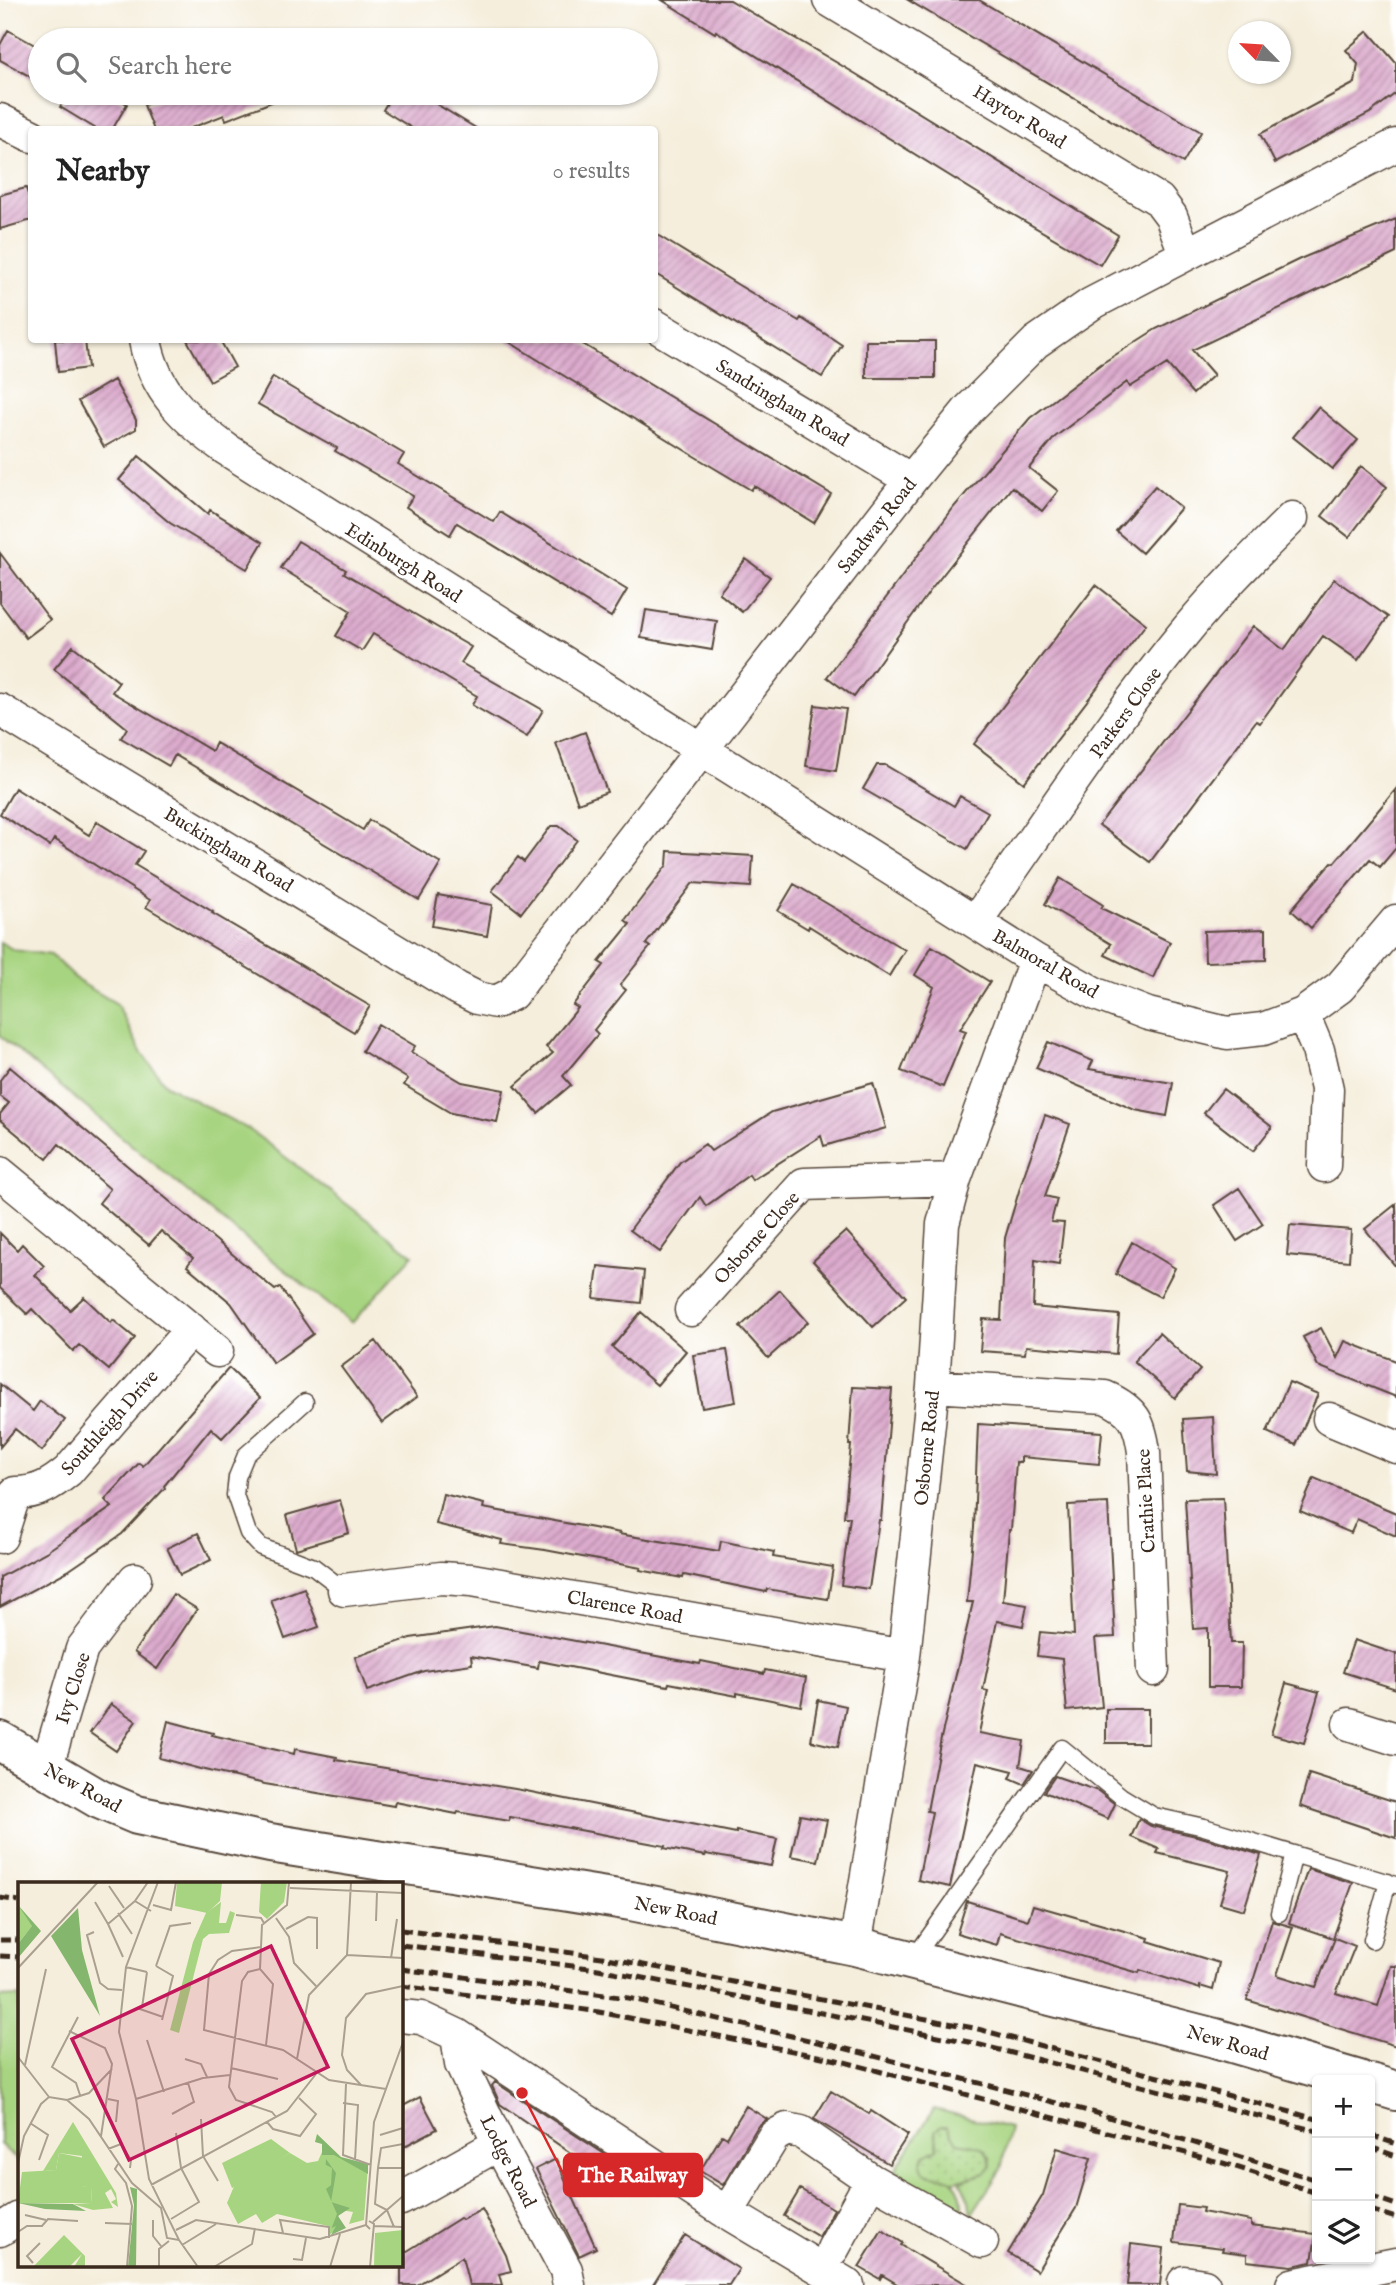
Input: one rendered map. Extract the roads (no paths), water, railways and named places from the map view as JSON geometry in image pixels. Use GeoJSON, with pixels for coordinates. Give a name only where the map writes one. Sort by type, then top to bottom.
{"type":"FeatureCollection","features":[{"type":"Feature","properties":{"kind":"main road","name":"New Road"},"geometry":{"type":"LineString","coordinates":[[0,1741],[99,1800],[137,1815],[270,1843],[631,1901],[855,1946],[1215,2038],[1342,2075]]}},
{"type":"Feature","properties":{"kind":"main road"},"geometry":{"type":"LineString","coordinates":[[1375,2085],[1396,2091]]}},
{"type":"Feature","properties":{"kind":"street","name":"Haytor Road"},"geometry":{"type":"LineString","coordinates":[[829,0],[1159,200],[1171,216],[1185,253]]}},
{"type":"Feature","properties":{"kind":"street"},"geometry":{"type":"LineString","coordinates":[[0,120],[28,134]]}},
{"type":"Feature","properties":{"kind":"street","name":"Sandway Road"},"geometry":{"type":"LineString","coordinates":[[457,988],[477,998],[496,1002],[512,994],[911,480],[968,409],[1036,341],[1091,304],[1396,145]]}},
{"type":"Feature","properties":{"kind":"street","name":"Sandringham Road"},"geometry":{"type":"LineString","coordinates":[[658,327],[911,480]]}},
{"type":"Feature","properties":{"kind":"street","name":"Edinburgh Road"},"geometry":{"type":"LineString","coordinates":[[146,343],[159,383],[176,406],[226,449],[701,749]]}},
{"type":"Feature","properties":{"kind":"street","name":"Parkers Close"},"geometry":{"type":"LineString","coordinates":[[976,921],[1128,706],[1175,645],[1243,566],[1292,519]]}},
{"type":"Feature","properties":{"kind":"street","name":"Buckingham Road"},"geometry":{"type":"LineString","coordinates":[[0,710],[457,988]]}},
{"type":"Feature","properties":{"kind":"street","name":"Balmoral Road"},"geometry":{"type":"LineString","coordinates":[[701,749],[1035,960],[1096,994],[1148,1014],[1227,1033],[1263,1028],[1303,1014],[1340,987],[1396,921]]}},
{"type":"Feature","properties":{"kind":"street","name":"Osborne Road"},"geometry":{"type":"LineString","coordinates":[[855,1946],[904,1656],[933,1386],[943,1224],[955,1179],[1035,960]]}},
{"type":"Feature","properties":{"kind":"street"},"geometry":{"type":"LineString","coordinates":[[1303,1014],[1318,1050],[1327,1089],[1324,1166]]}},
{"type":"Feature","properties":{"kind":"street"},"geometry":{"type":"LineString","coordinates":[[0,1173],[217,1351]]}},
{"type":"Feature","properties":{"kind":"street","name":"Osborne Close"},"geometry":{"type":"LineString","coordinates":[[691,1310],[804,1184],[955,1179]]}},
{"type":"Feature","properties":{"kind":"street","name":"Southleigh Drive"},"geometry":{"type":"LineString","coordinates":[[1,1537],[7,1489],[32,1493],[50,1486],[68,1471],[191,1329]]}},
{"type":"Feature","properties":{"kind":"street","name":"Crathie Place"},"geometry":{"type":"LineString","coordinates":[[933,1386],[1105,1397],[1122,1405],[1132,1415],[1141,1429],[1144,1452],[1153,1670]]}},
{"type":"Feature","properties":{"kind":"street"},"geometry":{"type":"LineString","coordinates":[[1329,1419],[1396,1447]]}},
{"type":"Feature","properties":{"kind":"street","name":"Clarence Road"},"geometry":{"type":"LineString","coordinates":[[344,1590],[441,1578],[472,1580],[904,1656]]}},
{"type":"Feature","properties":{"kind":"street","name":"Ivy Close"},"geometry":{"type":"LineString","coordinates":[[46,1769],[82,1649],[135,1579]]}},
{"type":"Feature","properties":{"kind":"street"},"geometry":{"type":"LineString","coordinates":[[1349,1724],[1396,1739]]}},
{"type":"Feature","properties":{"kind":"street"},"geometry":{"type":"LineString","coordinates":[[402,2016],[421,2018],[457,2035],[727,2213],[848,2285]]}},
{"type":"Feature","properties":{"kind":"street","name":"Lodge Road"},"geometry":{"type":"LineString","coordinates":[[457,2035],[461,2064],[499,2144],[566,2270],[569,2285]]}},
{"type":"Feature","properties":{"kind":"street"},"geometry":{"type":"LineString","coordinates":[[727,2213],[774,2136],[788,2129],[802,2132],[871,2180],[982,2242]]}},
{"type":"Feature","properties":{"kind":"street"},"geometry":{"type":"LineString","coordinates":[[402,2198],[499,2144]]}},
{"type":"Feature","properties":{"kind":"street"},"geometry":{"type":"LineString","coordinates":[[833,2249],[871,2180]]}},
{"type":"Feature","properties":{"kind":"street"},"geometry":{"type":"LineString","coordinates":[[0,2230],[18,2219]]}},
{"type":"Feature","properties":{"kind":"street"},"geometry":{"type":"LineString","coordinates":[[1292,2285],[1396,2264]]}},
{"type":"Feature","properties":{"kind":"lane"},"geometry":{"type":"LineString","coordinates":[[304,1402],[246,1455],[237,1477],[235,1495],[248,1533],[261,1547],[314,1567],[344,1590]]}},
{"type":"Feature","properties":{"kind":"lane"},"geometry":{"type":"LineString","coordinates":[[912,1961],[1062,1748],[1121,1796],[1154,1816],[1204,1827],[1392,1883],[1372,1940]]}},
{"type":"Feature","properties":{"kind":"lane"},"geometry":{"type":"LineString","coordinates":[[1279,1913],[1294,1854]]}},
{"type":"Feature","properties":{"kind":"railway"},"geometry":{"type":"LineString","coordinates":[[0,1898],[18,1901]]}},
{"type":"Feature","properties":{"kind":"railway"},"geometry":{"type":"LineString","coordinates":[[402,1930],[602,1957],[974,2028],[1312,2118]]}},
{"type":"Feature","properties":{"kind":"railway"},"geometry":{"type":"LineString","coordinates":[[0,1940],[18,1940]]}},
{"type":"Feature","properties":{"kind":"railway"},"geometry":{"type":"LineString","coordinates":[[402,1945],[598,1969],[969,2042],[1312,2130]]}},
{"type":"Feature","properties":{"kind":"railway"},"geometry":{"type":"LineString","coordinates":[[0,1956],[18,1957]]}},
{"type":"Feature","properties":{"kind":"railway"},"geometry":{"type":"LineString","coordinates":[[402,1969],[628,1998],[843,2048],[1092,2112],[1312,2178]]}},
{"type":"Feature","properties":{"kind":"railway"},"geometry":{"type":"LineString","coordinates":[[402,1986],[594,2011],[837,2060],[1223,2163],[1312,2191]]}},
{"type":"Feature","properties":{"kind":"railway"},"geometry":{"type":"LineString","coordinates":[[1375,2137],[1396,2144]]}},
{"type":"Feature","properties":{"kind":"railway"},"geometry":{"type":"LineString","coordinates":[[1375,2149],[1396,2156]]}},
{"type":"Feature","properties":{"kind":"railway"},"geometry":{"type":"LineString","coordinates":[[1375,2198],[1396,2205]]}},
{"type":"Feature","properties":{"kind":"railway"},"geometry":{"type":"LineString","coordinates":[[1375,2212],[1396,2218]]}},
{"type":"Feature","properties":{"kind":"place","name":"The Railway"},"geometry":{"type":"Point","coordinates":[522,2093]}}]}
